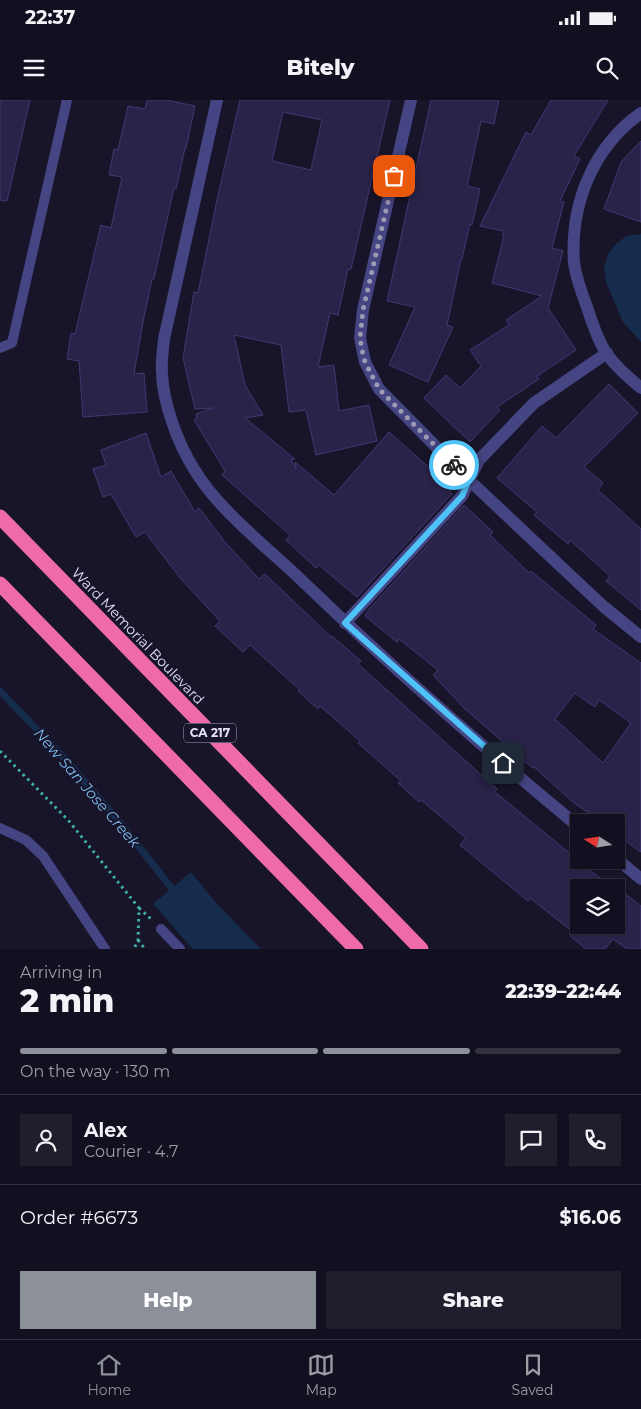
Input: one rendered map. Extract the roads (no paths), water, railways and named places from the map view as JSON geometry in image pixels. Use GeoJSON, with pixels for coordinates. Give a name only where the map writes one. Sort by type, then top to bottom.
{"type":"FeatureCollection","features":[{"type":"Feature","properties":{"kind":"highway","name":"Ward Memorial Boulevard"},"geometry":{"type":"LineString","coordinates":[[0,517],[421,949]]}},
{"type":"Feature","properties":{"kind":"highway"},"geometry":{"type":"LineString","coordinates":[[0,584],[356,949]]}},
{"type":"Feature","properties":{"kind":"street"},"geometry":{"type":"LineString","coordinates":[[217,100],[164,339],[162,374],[170,418],[180,441],[194,469],[214,497],[345,623],[518,777],[570,820]]}},
{"type":"Feature","properties":{"kind":"street"},"geometry":{"type":"LineString","coordinates":[[411,100],[363,310],[360,338],[365,362],[379,389],[469,480],[603,606],[641,637]]}},
{"type":"Feature","properties":{"kind":"street"},"geometry":{"type":"LineString","coordinates":[[641,113],[624,125],[598,157],[582,193],[574,226],[574,264],[596,336],[619,369],[641,388]]}},
{"type":"Feature","properties":{"kind":"street"},"geometry":{"type":"LineString","coordinates":[[345,623],[462,496],[478,460],[534,403],[607,354]]}},
{"type":"Feature","properties":{"kind":"street"},"geometry":{"type":"LineString","coordinates":[[625,866],[641,879]]}},
{"type":"Feature","properties":{"kind":"lane"},"geometry":{"type":"LineString","coordinates":[[0,348],[12,343],[67,100]]}},
{"type":"Feature","properties":{"kind":"lane"},"geometry":{"type":"LineString","coordinates":[[0,828],[26,840],[43,856],[105,949]]}},
{"type":"Feature","properties":{"kind":"lane"},"geometry":{"type":"LineString","coordinates":[[161,929],[180,949]]}},
{"type":"Feature","properties":{"kind":"water"},"geometry":{"type":"Polygon","coordinates":[[[641,234],[641,342],[623,322],[606,282],[604,268],[609,252],[617,243],[627,236],[641,234]]]}},
{"type":"Feature","properties":{"kind":"water"},"geometry":{"type":"Polygon","coordinates":[[[191,872],[216,903],[261,949],[193,949],[153,904],[191,872]]]}},
{"type":"Feature","properties":{"kind":"waterway","name":"New San Jose Creek"},"geometry":{"type":"LineString","coordinates":[[0,691],[65,759],[117,819],[177,895]]}}]}
